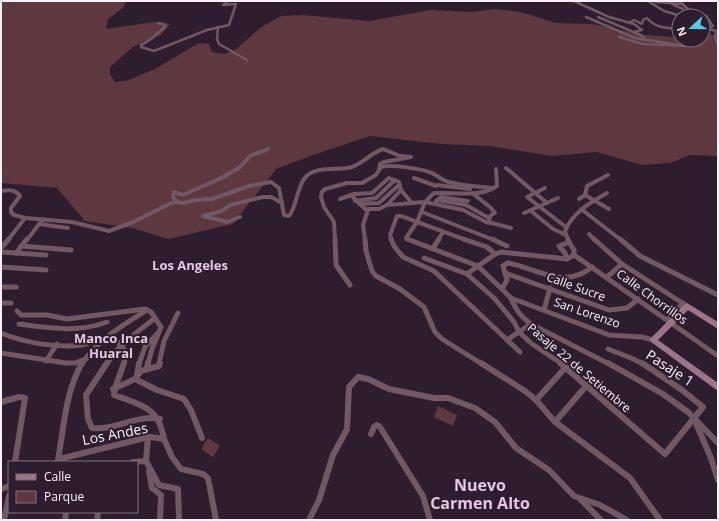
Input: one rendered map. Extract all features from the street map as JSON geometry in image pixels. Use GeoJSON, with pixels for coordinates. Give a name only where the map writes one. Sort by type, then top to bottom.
{"type":"FeatureCollection","features":[{"type":"Feature","properties":{"kind":"street"},"geometry":{"type":"LineString","coordinates":[[158,23],[164,24],[165,27],[156,34],[152,40],[141,45],[140,47],[154,51],[207,30],[229,25],[236,4],[223,5],[228,1]]}},
{"type":"Feature","properties":{"kind":"street"},"geometry":{"type":"LineString","coordinates":[[574,1],[610,17],[629,22],[642,30],[634,32]]}},
{"type":"Feature","properties":{"kind":"street"},"geometry":{"type":"LineString","coordinates":[[648,1],[664,11],[671,13]]}},
{"type":"Feature","properties":{"kind":"street"},"geometry":{"type":"LineString","coordinates":[[656,2],[682,2]]}},
{"type":"Feature","properties":{"kind":"street"},"geometry":{"type":"LineString","coordinates":[[667,2],[681,8]]}},
{"type":"Feature","properties":{"kind":"street"},"geometry":{"type":"LineString","coordinates":[[586,17],[634,38],[685,46],[657,46],[629,41],[620,37]]}},
{"type":"Feature","properties":{"kind":"street"},"geometry":{"type":"LineString","coordinates":[[598,17],[644,37],[644,40]]}},
{"type":"Feature","properties":{"kind":"street"},"geometry":{"type":"LineString","coordinates":[[629,22],[634,20],[642,24],[643,20],[647,18],[651,23],[671,28]]}},
{"type":"Feature","properties":{"kind":"street"},"geometry":{"type":"LineString","coordinates":[[218,27],[216,37],[218,42],[222,46],[246,60]]}},
{"type":"Feature","properties":{"kind":"street"},"geometry":{"type":"LineString","coordinates":[[717,31],[715,37],[718,45]]}},
{"type":"Feature","properties":{"kind":"street"},"geometry":{"type":"LineString","coordinates":[[177,202],[173,197],[174,192],[183,195],[223,178],[230,172],[239,168],[250,156],[268,149]]}},
{"type":"Feature","properties":{"kind":"street"},"geometry":{"type":"LineString","coordinates":[[1,191],[17,191],[19,193],[20,196],[11,208],[13,215],[25,218],[90,225],[101,230],[109,231],[120,228],[171,203],[177,202],[185,204],[194,200],[213,198],[239,188],[262,182],[274,183],[279,188],[284,215],[289,216],[304,179],[310,173],[331,168],[349,168],[360,164],[373,153],[382,149],[400,156],[411,157],[403,160],[384,161],[380,164],[376,175],[362,183],[348,183],[332,186],[322,192],[321,197],[324,207],[334,222],[336,265],[350,285]]}},
{"type":"Feature","properties":{"kind":"street"},"geometry":{"type":"LineString","coordinates":[[378,170],[381,167],[389,165],[400,168],[422,170],[434,174],[448,182],[479,188],[494,188]]}},
{"type":"Feature","properties":{"kind":"street"},"geometry":{"type":"LineString","coordinates":[[506,168],[547,203]]}},
{"type":"Feature","properties":{"kind":"street"},"geometry":{"type":"LineString","coordinates":[[414,178],[437,185],[480,193],[494,188],[497,184],[496,169]]}},
{"type":"Feature","properties":{"kind":"street"},"geometry":{"type":"LineString","coordinates":[[579,199],[585,195],[587,186],[608,175]]}},
{"type":"Feature","properties":{"kind":"street"},"geometry":{"type":"LineString","coordinates":[[340,199],[351,195],[372,193],[389,178],[399,182],[401,190],[411,202]]}},
{"type":"Feature","properties":{"kind":"street"},"geometry":{"type":"LineString","coordinates":[[357,202],[376,198],[395,180]]}},
{"type":"Feature","properties":{"kind":"street"},"geometry":{"type":"LineString","coordinates":[[357,202],[379,203],[399,185]]}},
{"type":"Feature","properties":{"kind":"street"},"geometry":{"type":"LineString","coordinates":[[545,188],[533,192],[527,196],[566,227]]}},
{"type":"Feature","properties":{"kind":"street"},"geometry":{"type":"LineString","coordinates":[[387,205],[401,190]]}},
{"type":"Feature","properties":{"kind":"street"},"geometry":{"type":"LineString","coordinates":[[471,191],[435,193],[425,202],[417,222],[406,238],[478,266]]}},
{"type":"Feature","properties":{"kind":"street"},"geometry":{"type":"LineString","coordinates":[[351,195],[357,202],[368,210],[379,209],[387,205],[425,202],[462,210],[488,223],[495,213],[494,211],[488,204],[475,197],[471,191]]}},
{"type":"Feature","properties":{"kind":"street"},"geometry":{"type":"LineString","coordinates":[[467,274],[495,254],[501,252],[567,259],[574,255],[574,250],[566,235],[566,227],[571,219],[578,214],[581,209],[607,193]]}},
{"type":"Feature","properties":{"kind":"street"},"geometry":{"type":"LineString","coordinates":[[585,195],[608,209]]}},
{"type":"Feature","properties":{"kind":"street"},"geometry":{"type":"LineString","coordinates":[[396,204],[405,196]]}},
{"type":"Feature","properties":{"kind":"street"},"geometry":{"type":"LineString","coordinates":[[240,216],[224,222],[204,216],[222,211],[230,205],[263,197],[271,197],[282,203]]}},
{"type":"Feature","properties":{"kind":"street"},"geometry":{"type":"LineString","coordinates":[[433,204],[441,198],[468,201]]}},
{"type":"Feature","properties":{"kind":"street"},"geometry":{"type":"LineString","coordinates":[[524,213],[558,198]]}},
{"type":"Feature","properties":{"kind":"street"},"geometry":{"type":"LineString","coordinates":[[438,200],[466,205],[489,220],[511,228]]}},
{"type":"Feature","properties":{"kind":"street"},"geometry":{"type":"LineString","coordinates":[[581,209],[610,230],[640,256],[718,295]]}},
{"type":"Feature","properties":{"kind":"street"},"geometry":{"type":"LineString","coordinates":[[368,210],[363,225],[366,251],[369,264],[376,276],[400,290],[424,307],[435,332],[442,340],[518,385],[536,400],[555,422],[630,478],[660,520]]}},
{"type":"Feature","properties":{"kind":"street"},"geometry":{"type":"LineString","coordinates":[[531,211],[553,229],[566,235]]}},
{"type":"Feature","properties":{"kind":"street"},"geometry":{"type":"LineString","coordinates":[[422,212],[493,239],[507,246]]}},
{"type":"Feature","properties":{"kind":"street"},"geometry":{"type":"LineString","coordinates":[[495,254],[487,247],[398,216],[392,227],[390,235],[394,246],[403,257],[434,271],[520,352]]}},
{"type":"Feature","properties":{"kind":"street"},"geometry":{"type":"LineString","coordinates":[[1,248],[25,218]]}},
{"type":"Feature","properties":{"kind":"street"},"geometry":{"type":"LineString","coordinates":[[16,253],[44,219]]}},
{"type":"Feature","properties":{"kind":"street"},"geometry":{"type":"LineString","coordinates":[[39,224],[68,228]]}},
{"type":"Feature","properties":{"kind":"street"},"geometry":{"type":"LineString","coordinates":[[433,248],[443,232]]}},
{"type":"Feature","properties":{"kind":"street"},"geometry":{"type":"LineString","coordinates":[[589,234],[622,264],[718,326]]}},
{"type":"Feature","properties":{"kind":"street"},"geometry":{"type":"LineString","coordinates":[[567,259],[565,253],[559,246],[569,242]]}},
{"type":"Feature","properties":{"kind":"street"},"geometry":{"type":"LineString","coordinates":[[21,246],[71,250]]}},
{"type":"Feature","properties":{"kind":"street"},"geometry":{"type":"LineString","coordinates":[[1,252],[46,255]]}},
{"type":"Feature","properties":{"kind":"street","name":"Calle Chorrillos"},"geometry":{"type":"LineString","coordinates":[[574,255],[718,356]]}},
{"type":"Feature","properties":{"kind":"street","name":"Pasaje 22 de Setiembre"},"geometry":{"type":"LineString","coordinates":[[424,258],[467,274],[495,299],[514,322],[519,332],[532,344],[566,367],[665,454]]}},
{"type":"Feature","properties":{"kind":"street"},"geometry":{"type":"LineString","coordinates":[[502,289],[507,280],[503,266],[508,263],[564,278],[578,277],[592,267]]}},
{"type":"Feature","properties":{"kind":"street"},"geometry":{"type":"LineString","coordinates":[[607,277],[622,264]]}},
{"type":"Feature","properties":{"kind":"street","name":"San Lorenzo"},"geometry":{"type":"LineString","coordinates":[[478,266],[511,298],[609,335],[646,337],[653,340]]}},
{"type":"Feature","properties":{"kind":"street"},"geometry":{"type":"LineString","coordinates":[[1,267],[46,270]]}},
{"type":"Feature","properties":{"kind":"street","name":"Calle Sucre"},"geometry":{"type":"LineString","coordinates":[[505,273],[609,310],[627,308],[638,299]]}},
{"type":"Feature","properties":{"kind":"street"},"geometry":{"type":"LineString","coordinates":[[1,287],[16,287]]}},
{"type":"Feature","properties":{"kind":"street"},"geometry":{"type":"LineString","coordinates":[[544,310],[550,288]]}},
{"type":"Feature","properties":{"kind":"street"},"geometry":{"type":"LineString","coordinates":[[511,298],[516,311],[531,324],[584,350],[663,394],[688,412],[718,443]]}},
{"type":"Feature","properties":{"kind":"street"},"geometry":{"type":"LineString","coordinates":[[1,304],[11,303]]}},
{"type":"Feature","properties":{"kind":"street"},"geometry":{"type":"LineString","coordinates":[[685,304],[653,340],[718,387]]}},
{"type":"Feature","properties":{"kind":"street"},"geometry":{"type":"LineString","coordinates":[[17,311],[18,314],[21,315],[48,315],[67,319],[103,313],[119,313],[140,309],[147,310],[151,312],[154,319],[161,327],[152,349],[147,368]]}},
{"type":"Feature","properties":{"kind":"street"},"geometry":{"type":"LineString","coordinates":[[58,460],[71,386],[86,359],[106,337],[126,322],[147,310]]}},
{"type":"Feature","properties":{"kind":"street"},"geometry":{"type":"LineString","coordinates":[[113,392],[118,385],[134,378],[147,368],[159,366],[164,341],[178,312]]}},
{"type":"Feature","properties":{"kind":"street"},"geometry":{"type":"LineString","coordinates":[[64,330],[67,319]]}},
{"type":"Feature","properties":{"kind":"street"},"geometry":{"type":"LineString","coordinates":[[154,319],[122,344],[112,355],[86,395],[90,424],[92,428],[96,429],[147,418],[160,419]]}},
{"type":"Feature","properties":{"kind":"street"},"geometry":{"type":"LineString","coordinates":[[19,324],[64,330],[96,327],[107,322]]}},
{"type":"Feature","properties":{"kind":"street"},"geometry":{"type":"LineString","coordinates":[[507,340],[531,324]]}},
{"type":"Feature","properties":{"kind":"street"},"geometry":{"type":"LineString","coordinates":[[134,378],[143,349],[149,340],[158,332]]}},
{"type":"Feature","properties":{"kind":"street"},"geometry":{"type":"LineString","coordinates":[[1,333],[19,340],[57,344],[82,345],[106,337],[122,344],[126,359],[113,392]]}},
{"type":"Feature","properties":{"kind":"street"},"geometry":{"type":"LineString","coordinates":[[46,361],[57,344]]}},
{"type":"Feature","properties":{"kind":"street","name":"Pasaje 1"},"geometry":{"type":"LineString","coordinates":[[608,349],[634,359],[701,404],[703,407],[665,454]]}},
{"type":"Feature","properties":{"kind":"street"},"geometry":{"type":"LineString","coordinates":[[1,354],[46,361],[75,363],[86,359]]}},
{"type":"Feature","properties":{"kind":"street"},"geometry":{"type":"LineString","coordinates":[[536,400],[566,367]]}},
{"type":"Feature","properties":{"kind":"street"},"geometry":{"type":"LineString","coordinates":[[309,520],[319,500],[333,455],[347,429],[349,387],[358,377],[368,379],[389,389],[405,390],[434,398],[448,398],[474,408],[495,422],[516,448],[549,470],[574,496],[600,505],[627,520]]}},
{"type":"Feature","properties":{"kind":"street"},"geometry":{"type":"LineString","coordinates":[[134,378],[158,390],[184,399],[191,410],[202,438]]}},
{"type":"Feature","properties":{"kind":"street"},"geometry":{"type":"LineString","coordinates":[[555,422],[587,385]]}},
{"type":"Feature","properties":{"kind":"street"},"geometry":{"type":"LineString","coordinates":[[113,392],[151,409],[160,419],[164,439]]}},
{"type":"Feature","properties":{"kind":"street"},"geometry":{"type":"LineString","coordinates":[[1,402],[23,397],[26,401],[15,461]]}},
{"type":"Feature","properties":{"kind":"street"},"geometry":{"type":"LineString","coordinates":[[693,418],[711,458],[718,480]]}},
{"type":"Feature","properties":{"kind":"street"},"geometry":{"type":"LineString","coordinates":[[372,434],[374,427],[377,425],[380,427],[423,496],[430,520]]}},
{"type":"Feature","properties":{"kind":"street"},"geometry":{"type":"LineString","coordinates":[[148,437],[147,463],[151,486],[155,492],[161,496],[160,520]]}},
{"type":"Feature","properties":{"kind":"street","name":"Los Andes"},"geometry":{"type":"LineString","coordinates":[[58,460],[148,437],[164,439],[178,467],[183,471],[204,474],[208,478],[216,520]]}},
{"type":"Feature","properties":{"kind":"street"},"geometry":{"type":"LineString","coordinates":[[138,462],[147,463]]}},
{"type":"Feature","properties":{"kind":"street"},"geometry":{"type":"LineString","coordinates":[[147,463],[159,485],[176,487],[179,493],[179,520]]}},
{"type":"Feature","properties":{"kind":"street"},"geometry":{"type":"LineString","coordinates":[[580,499],[601,520]]}},
{"type":"Feature","properties":{"kind":"street"},"geometry":{"type":"LineString","coordinates":[[4,520],[8,501]]}},
{"type":"Feature","properties":{"kind":"green space"},"geometry":{"type":"Polygon","coordinates":[[[1,1],[126,1],[123,8],[108,19],[106,29],[154,22],[170,24],[161,35],[133,47],[110,67],[110,74],[115,82],[126,81],[155,69],[199,43],[209,44],[212,52],[224,54],[235,50],[260,28],[281,16],[302,15],[369,21],[431,10],[471,12],[495,9],[521,12],[556,23],[592,24],[643,35],[671,37],[671,48],[711,48],[711,34],[718,37],[718,156],[690,155],[670,163],[642,165],[597,152],[552,156],[490,146],[441,144],[370,136],[276,169],[233,224],[168,239],[132,228],[85,221],[57,188],[1,183],[1,1]]]}},
{"type":"Feature","properties":{"kind":"green space"},"geometry":{"type":"Polygon","coordinates":[[[438,406],[457,415],[453,426],[434,417],[438,406]]]}},
{"type":"Feature","properties":{"kind":"green space"},"geometry":{"type":"Polygon","coordinates":[[[208,438],[220,446],[213,457],[201,449],[208,438]]]}},
{"type":"Feature","properties":{"kind":"district","name":"Los Angeles"},"geometry":{"type":"Point","coordinates":[190,265]}},
{"type":"Feature","properties":{"kind":"district","name":"Manco Inca Huaral"},"geometry":{"type":"Point","coordinates":[111,346]}},
{"type":"Feature","properties":{"kind":"district","name":"Nuevo Carmen Alto"},"geometry":{"type":"Point","coordinates":[480,494]}}]}
